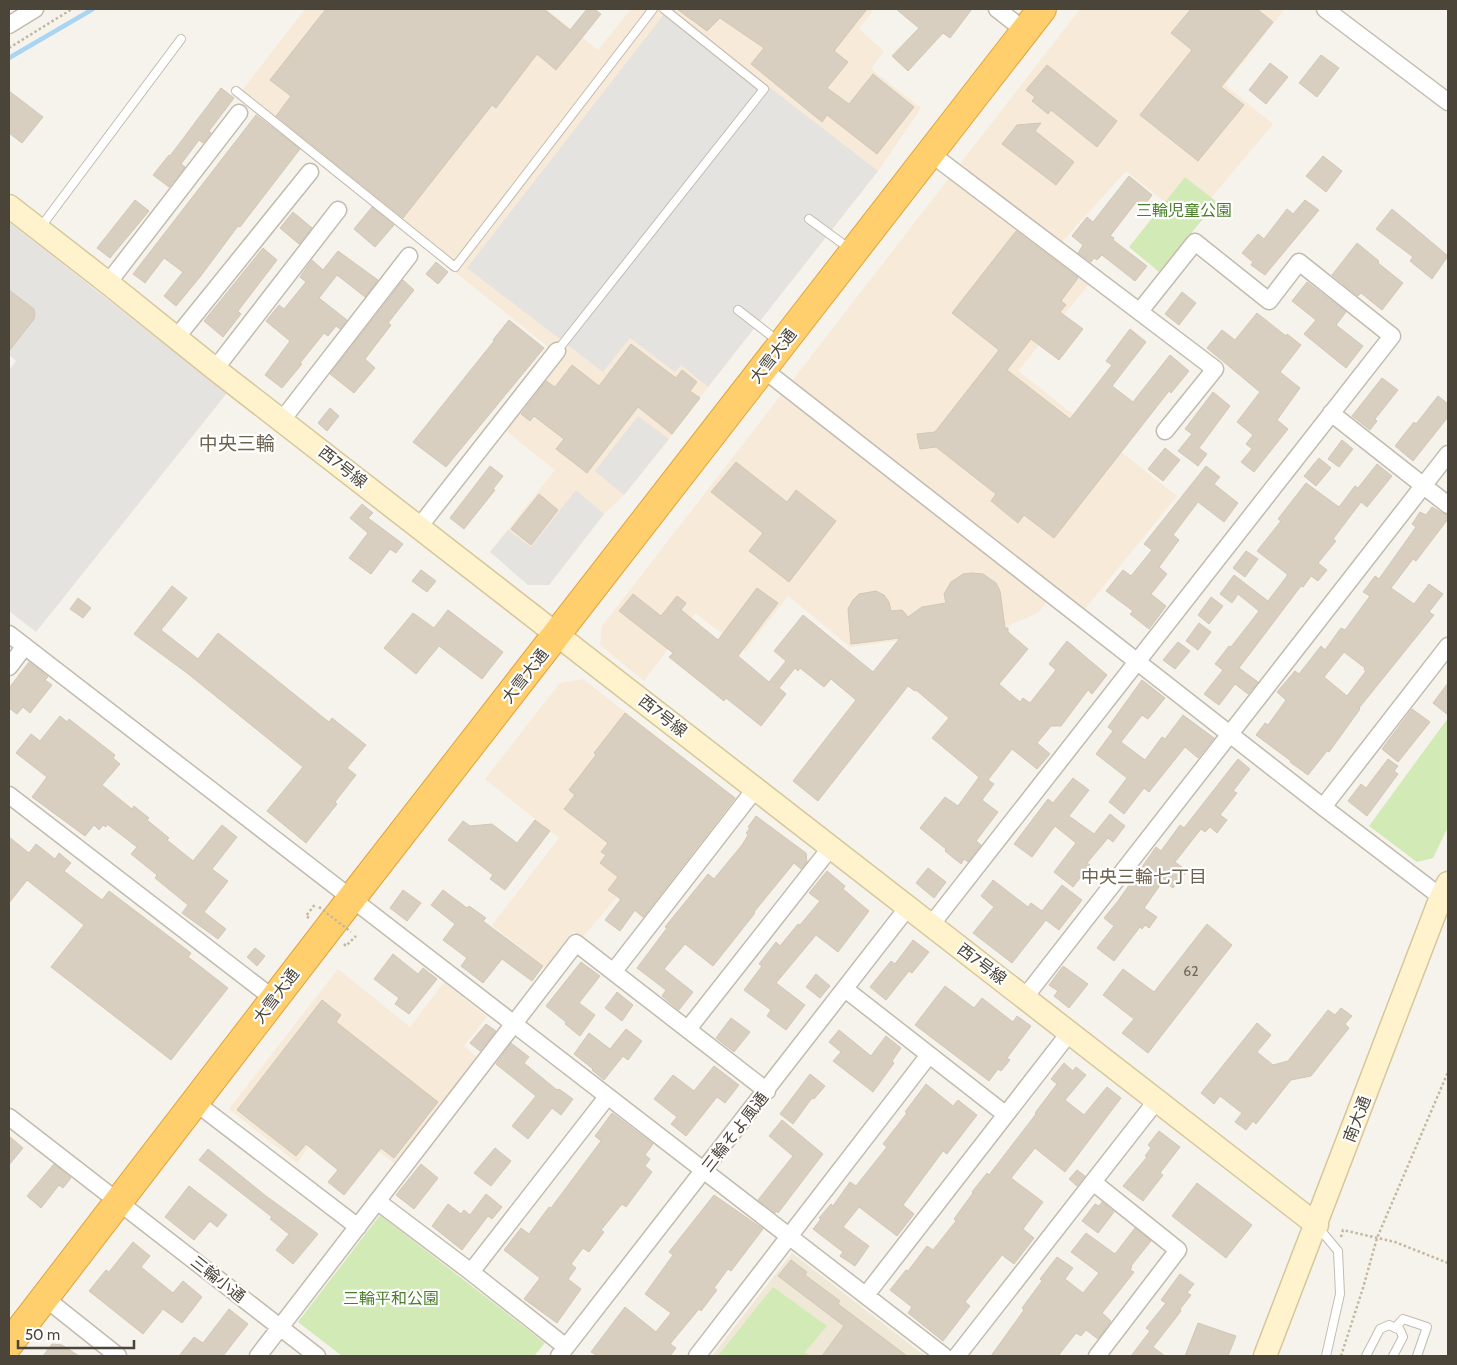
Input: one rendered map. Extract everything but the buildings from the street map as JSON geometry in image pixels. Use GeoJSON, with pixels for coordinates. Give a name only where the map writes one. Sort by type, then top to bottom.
{"type":"FeatureCollection","features":[{"type":"Feature","properties":{"kind":"highway","name":"大雪大通"},"geometry":{"type":"LineString","coordinates":[[9,1344],[351,899],[1042,9]]}},
{"type":"Feature","properties":{"kind":"street"},"geometry":{"type":"LineString","coordinates":[[9,25],[35,9]]}},
{"type":"Feature","properties":{"kind":"street"},"geometry":{"type":"LineString","coordinates":[[996,9],[1025,31]]}},
{"type":"Feature","properties":{"kind":"street"},"geometry":{"type":"LineString","coordinates":[[1325,9],[1448,102]]}},
{"type":"Feature","properties":{"kind":"street"},"geometry":{"type":"LineString","coordinates":[[108,283],[239,113]]}},
{"type":"Feature","properties":{"kind":"street"},"geometry":{"type":"LineString","coordinates":[[930,153],[1214,369],[1165,432]]}},
{"type":"Feature","properties":{"kind":"street"},"geometry":{"type":"LineString","coordinates":[[176,338],[310,172]]}},
{"type":"Feature","properties":{"kind":"street","name":"西7号線"},"geometry":{"type":"LineString","coordinates":[[9,206],[215,369],[1317,1225]]}},
{"type":"Feature","properties":{"kind":"street"},"geometry":{"type":"LineString","coordinates":[[215,369],[338,210]]}},
{"type":"Feature","properties":{"kind":"street"},"geometry":{"type":"LineString","coordinates":[[931,925],[1392,336],[1299,262],[1269,301],[1195,242],[1140,312]]}},
{"type":"Feature","properties":{"kind":"street"},"geometry":{"type":"LineString","coordinates":[[282,420],[409,256]]}},
{"type":"Feature","properties":{"kind":"street"},"geometry":{"type":"LineString","coordinates":[[419,527],[557,351]]}},
{"type":"Feature","properties":{"kind":"street"},"geometry":{"type":"LineString","coordinates":[[763,369],[1323,807],[1445,890]]}},
{"type":"Feature","properties":{"kind":"street"},"geometry":{"type":"LineString","coordinates":[[1331,413],[1448,505]]}},
{"type":"Feature","properties":{"kind":"street"},"geometry":{"type":"LineString","coordinates":[[1025,997],[1232,734],[1448,454]]}},
{"type":"Feature","properties":{"kind":"street"},"geometry":{"type":"LineString","coordinates":[[9,634],[944,1356]]}},
{"type":"Feature","properties":{"kind":"street"},"geometry":{"type":"LineString","coordinates":[[9,667],[25,646]]}},
{"type":"Feature","properties":{"kind":"street"},"geometry":{"type":"LineString","coordinates":[[1323,807],[1448,646]]}},
{"type":"Feature","properties":{"kind":"street"},"geometry":{"type":"LineString","coordinates":[[614,971],[756,788]]}},
{"type":"Feature","properties":{"kind":"street"},"geometry":{"type":"LineString","coordinates":[[9,795],[274,999]]}},
{"type":"Feature","properties":{"kind":"street"},"geometry":{"type":"LineString","coordinates":[[688,1029],[832,847]]}},
{"type":"Feature","properties":{"kind":"street","name":"南大通"},"geometry":{"type":"LineString","coordinates":[[1266,1356],[1445,890]]}},
{"type":"Feature","properties":{"kind":"street","name":"三輪そよ風通"},"geometry":{"type":"LineString","coordinates":[[563,1352],[908,908]]}},
{"type":"Feature","properties":{"kind":"street"},"geometry":{"type":"LineString","coordinates":[[258,1356],[576,942],[767,1090]]}},
{"type":"Feature","properties":{"kind":"street"},"geometry":{"type":"LineString","coordinates":[[845,990],[1005,1114]]}},
{"type":"Feature","properties":{"kind":"street"},"geometry":{"type":"LineString","coordinates":[[866,1295],[1070,1032]]}},
{"type":"Feature","properties":{"kind":"street"},"geometry":{"type":"LineString","coordinates":[[697,1356],[929,1055]]}},
{"type":"Feature","properties":{"kind":"street"},"geometry":{"type":"LineString","coordinates":[[471,1272],[607,1097]]}},
{"type":"Feature","properties":{"kind":"street"},"geometry":{"type":"LineString","coordinates":[[956,1356],[1157,1100]]}},
{"type":"Feature","properties":{"kind":"street"},"geometry":{"type":"LineString","coordinates":[[196,1103],[358,1227]]}},
{"type":"Feature","properties":{"kind":"street","name":"三輪小通"},"geometry":{"type":"LineString","coordinates":[[9,1117],[317,1356]]}},
{"type":"Feature","properties":{"kind":"street"},"geometry":{"type":"LineString","coordinates":[[1093,1182],[1178,1250],[1097,1356]]}},
{"type":"Feature","properties":{"kind":"street"},"geometry":{"type":"LineString","coordinates":[[377,1201],[471,1272],[563,1352]]}},
{"type":"Feature","properties":{"kind":"street"},"geometry":{"type":"LineString","coordinates":[[45,1298],[118,1356]]}},
{"type":"Feature","properties":{"kind":"lane"},"geometry":{"type":"LineString","coordinates":[[236,91],[455,267],[653,9]]}},
{"type":"Feature","properties":{"kind":"lane"},"geometry":{"type":"LineString","coordinates":[[557,351],[764,89],[664,9]]}},
{"type":"Feature","properties":{"kind":"lane"},"geometry":{"type":"LineString","coordinates":[[39,230],[180,39]]}},
{"type":"Feature","properties":{"kind":"lane"},"geometry":{"type":"LineString","coordinates":[[809,219],[854,252]]}},
{"type":"Feature","properties":{"kind":"lane"},"geometry":{"type":"LineString","coordinates":[[738,310],[782,344]]}},
{"type":"Feature","properties":{"kind":"lane"},"geometry":{"type":"LineString","coordinates":[[1317,1225],[1338,1251],[1340,1294],[1326,1356]]}},
{"type":"Feature","properties":{"kind":"lane"},"geometry":{"type":"LineString","coordinates":[[1395,1328],[1403,1319],[1427,1327],[1417,1356]]}},
{"type":"Feature","properties":{"kind":"lane"},"geometry":{"type":"LineString","coordinates":[[1366,1356],[1380,1329],[1389,1325],[1400,1330],[1403,1337],[1393,1356]]}},
{"type":"Feature","properties":{"kind":"path"},"geometry":{"type":"LineString","coordinates":[[9,48],[72,9]]}},
{"type":"Feature","properties":{"kind":"path"},"geometry":{"type":"LineString","coordinates":[[319,907],[351,932]]}},
{"type":"Feature","properties":{"kind":"path"},"geometry":{"type":"LineString","coordinates":[[1341,1356],[1377,1238],[1448,1072]]}},
{"type":"Feature","properties":{"kind":"path"},"geometry":{"type":"LineString","coordinates":[[1338,1251],[1343,1230],[1395,1242],[1448,1262]]}},
{"type":"Feature","properties":{"kind":"shaded area"},"geometry":{"type":"Polygon","coordinates":[[[305,9],[546,9],[598,50],[631,9],[874,9],[859,29],[884,51],[871,69],[921,108],[878,171],[669,439],[624,495],[604,514],[549,585],[528,585],[490,552],[555,470],[505,430],[562,358],[237,97],[305,9]]]}},
{"type":"Feature","properties":{"kind":"shaded area"},"geometry":{"type":"Polygon","coordinates":[[[668,9],[878,171],[708,387],[681,365],[675,372],[630,338],[603,372],[467,268],[668,9]]]}},
{"type":"Feature","properties":{"kind":"shaded area"},"geometry":{"type":"Polygon","coordinates":[[[1080,9],[1285,9],[1225,85],[1273,124],[1211,198],[1185,177],[1165,202],[1126,171],[1052,253],[1090,283],[1018,371],[1177,496],[1084,610],[1057,588],[1038,613],[1007,626],[850,647],[788,596],[745,651],[695,613],[644,681],[600,645],[602,626],[1080,9]]]}},
{"type":"Feature","properties":{"kind":"shaded area"},"geometry":{"type":"Polygon","coordinates":[[[9,222],[227,393],[36,632],[9,611],[9,370],[16,361],[9,355],[9,351],[34,319],[35,314],[34,309],[9,290],[9,222]]]}},
{"type":"Feature","properties":{"kind":"shaded area"},"geometry":{"type":"Polygon","coordinates":[[[638,416],[669,439],[624,495],[595,471],[638,416]]]}},
{"type":"Feature","properties":{"kind":"shaded area"},"geometry":{"type":"Polygon","coordinates":[[[576,490],[604,514],[549,585],[528,585],[490,552],[508,530],[531,547],[576,490]]]}},
{"type":"Feature","properties":{"kind":"shaded area"},"geometry":{"type":"Polygon","coordinates":[[[583,679],[737,799],[645,920],[616,898],[582,938],[573,931],[545,967],[492,925],[559,838],[485,779],[560,683],[583,679]]]}},
{"type":"Feature","properties":{"kind":"shaded area"},"geometry":{"type":"Polygon","coordinates":[[[338,969],[410,1027],[444,982],[487,1017],[464,1046],[477,1057],[395,1164],[332,1114],[297,1163],[229,1109],[338,969]]]}},
{"type":"Feature","properties":{"kind":"shaded area"},"geometry":{"type":"Polygon","coordinates":[[[792,1253],[925,1356],[712,1356],[792,1253]]]}},
{"type":"Feature","properties":{"kind":"green space","name":"三輪児童公園"},"geometry":{"type":"Polygon","coordinates":[[[1185,177],[1217,202],[1159,272],[1129,247],[1185,177]]]}},
{"type":"Feature","properties":{"kind":"green space"},"geometry":{"type":"Polygon","coordinates":[[[1448,718],[1448,827],[1433,858],[1417,862],[1369,826],[1448,718]]]}},
{"type":"Feature","properties":{"kind":"green space","name":"三輪平和公園"},"geometry":{"type":"Polygon","coordinates":[[[380,1215],[545,1343],[534,1356],[342,1356],[298,1322],[380,1215]]]}},
{"type":"Feature","properties":{"kind":"green space"},"geometry":{"type":"Polygon","coordinates":[[[773,1287],[827,1326],[805,1352],[810,1356],[718,1356],[773,1287]]]}},
{"type":"Feature","properties":{"kind":"waterway"},"geometry":{"type":"LineString","coordinates":[[9,58],[93,9]]}},
{"type":"Feature","properties":{"kind":"district","name":"中央三輪"},"geometry":{"type":"Point","coordinates":[237,443]}},
{"type":"Feature","properties":{"kind":"district","name":"中央三輪七丁目"},"geometry":{"type":"Point","coordinates":[1144,877]}}]}
